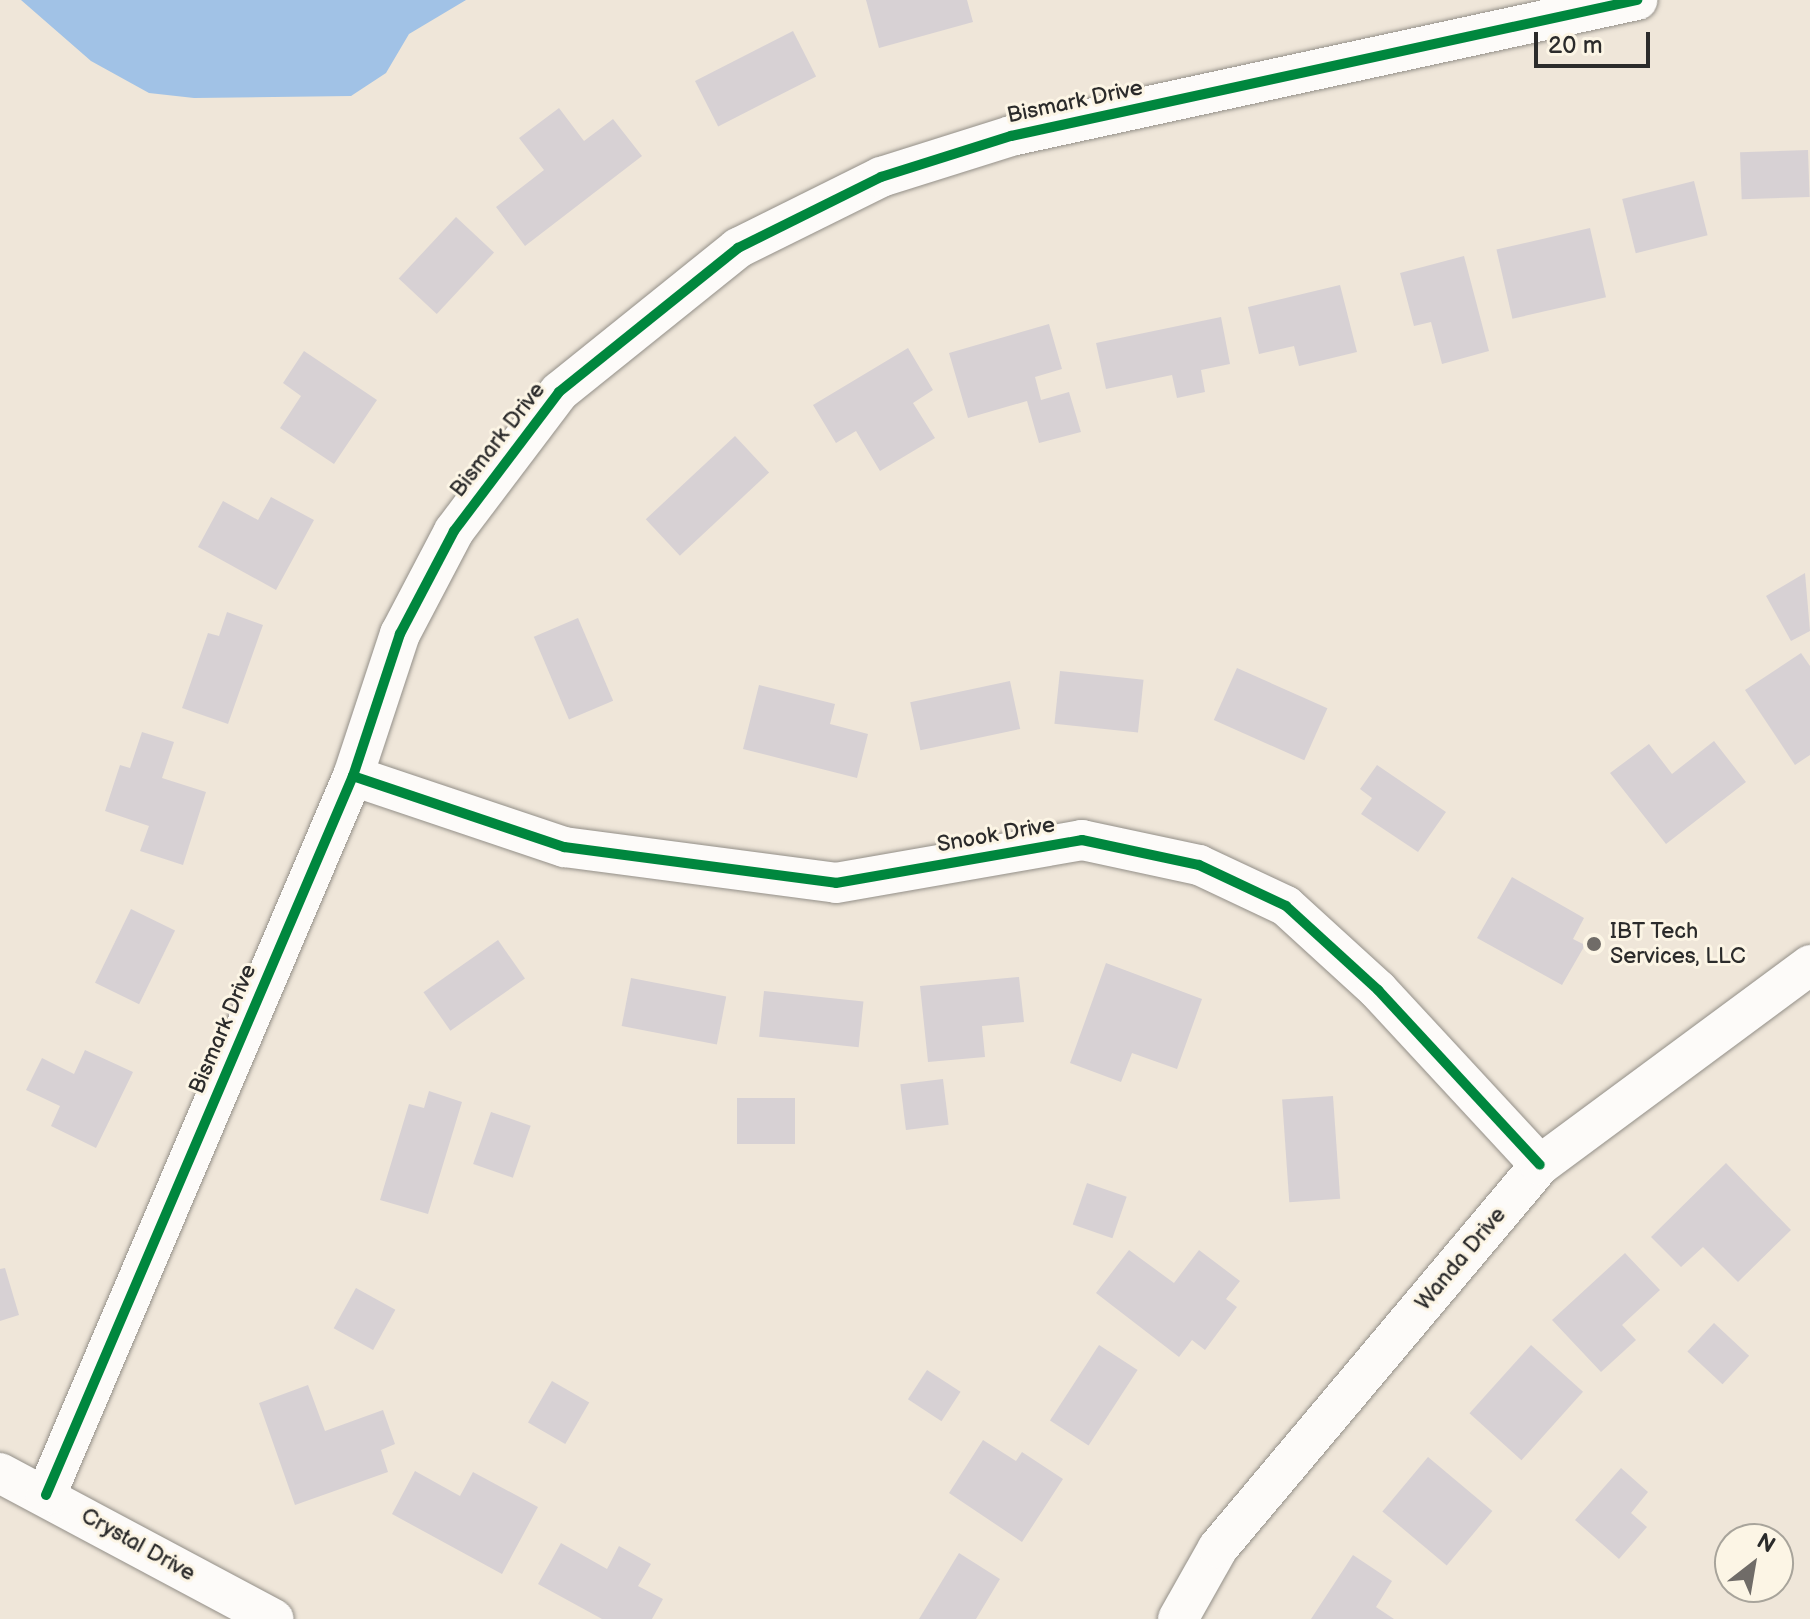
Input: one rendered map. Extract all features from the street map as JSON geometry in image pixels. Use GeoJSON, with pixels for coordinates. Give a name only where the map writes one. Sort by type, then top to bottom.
{"type":"FeatureCollection","features":[{"type":"Feature","properties":{"kind":"street","name":"Bismark Drive"},"geometry":{"type":"LineString","coordinates":[[46,1495],[353,776],[400,634],[454,531],[511,448],[610,345],[738,248],[881,177],[1011,136],[1637,0]]}},
{"type":"Feature","properties":{"kind":"street","name":"Snook Drive"},"geometry":{"type":"LineString","coordinates":[[353,776],[564,847],[836,883],[1082,840],[1199,865],[1286,906],[1378,990],[1540,1165]]}},
{"type":"Feature","properties":{"kind":"street","name":"Wanda Drive"},"geometry":{"type":"LineString","coordinates":[[1178,1619],[1218,1548],[1540,1165],[1810,965]]}},
{"type":"Feature","properties":{"kind":"street","name":"Crystal Drive"},"geometry":{"type":"LineString","coordinates":[[0,1473],[274,1619]]}},
{"type":"Feature","properties":{"kind":"water"},"geometry":{"type":"Polygon","coordinates":[[[21,0],[466,0],[409,34],[386,73],[351,96],[194,98],[149,93],[91,61],[21,0]]]}},
{"type":"Feature","properties":{"kind":"building"},"geometry":{"type":"Polygon","coordinates":[[[866,0],[967,0],[973,22],[879,48],[866,0]]]}},
{"type":"Feature","properties":{"kind":"building"},"geometry":{"type":"Polygon","coordinates":[[[793,31],[816,76],[718,126],[695,81],[793,31]]]}},
{"type":"Feature","properties":{"kind":"building"},"geometry":{"type":"Polygon","coordinates":[[[559,108],[584,141],[613,119],[642,156],[525,246],[496,207],[544,170],[519,138],[559,108]]]}},
{"type":"Feature","properties":{"kind":"building"},"geometry":{"type":"Polygon","coordinates":[[[1808,150],[1810,197],[1742,199],[1740,152],[1808,150]]]}},
{"type":"Feature","properties":{"kind":"building"},"geometry":{"type":"Polygon","coordinates":[[[1694,181],[1708,235],[1636,253],[1622,199],[1694,181]]]}},
{"type":"Feature","properties":{"kind":"building"},"geometry":{"type":"Polygon","coordinates":[[[456,217],[494,252],[437,314],[399,278],[456,217]]]}},
{"type":"Feature","properties":{"kind":"building"},"geometry":{"type":"Polygon","coordinates":[[[1590,228],[1606,297],[1512,319],[1496,250],[1590,228]]]}},
{"type":"Feature","properties":{"kind":"building"},"geometry":{"type":"Polygon","coordinates":[[[1464,256],[1489,351],[1442,364],[1431,322],[1414,326],[1400,273],[1464,256]]]}},
{"type":"Feature","properties":{"kind":"building"},"geometry":{"type":"Polygon","coordinates":[[[1340,285],[1357,352],[1299,366],[1294,346],[1259,354],[1248,307],[1340,285]]]}},
{"type":"Feature","properties":{"kind":"building"},"geometry":{"type":"Polygon","coordinates":[[[1221,317],[1230,364],[1201,370],[1205,392],[1177,398],[1172,375],[1106,389],[1096,343],[1221,317]]]}},
{"type":"Feature","properties":{"kind":"building"},"geometry":{"type":"Polygon","coordinates":[[[1049,324],[1062,369],[1035,377],[1041,400],[1069,392],[1081,432],[1039,443],[1027,401],[968,418],[949,353],[1049,324]]]}},
{"type":"Feature","properties":{"kind":"building"},"geometry":{"type":"Polygon","coordinates":[[[908,348],[933,390],[913,403],[935,438],[880,471],[856,431],[836,443],[813,405],[908,348]]]}},
{"type":"Feature","properties":{"kind":"building"},"geometry":{"type":"Polygon","coordinates":[[[304,351],[377,400],[334,464],[280,428],[301,396],[283,383],[304,351]]]}},
{"type":"Feature","properties":{"kind":"building"},"geometry":{"type":"Polygon","coordinates":[[[735,436],[769,473],[680,556],[646,519],[735,436]]]}},
{"type":"Feature","properties":{"kind":"building"},"geometry":{"type":"Polygon","coordinates":[[[271,497],[314,520],[276,590],[198,547],[223,501],[258,520],[271,497]]]}},
{"type":"Feature","properties":{"kind":"building"},"geometry":{"type":"Polygon","coordinates":[[[1805,573],[1810,631],[1791,641],[1766,596],[1805,573]]]}},
{"type":"Feature","properties":{"kind":"building"},"geometry":{"type":"Polygon","coordinates":[[[227,612],[263,625],[228,724],[182,708],[208,633],[219,636],[227,612]]]}},
{"type":"Feature","properties":{"kind":"building"},"geometry":{"type":"Polygon","coordinates":[[[578,618],[613,701],[569,720],[534,637],[578,618]]]}},
{"type":"Feature","properties":{"kind":"building"},"geometry":{"type":"Polygon","coordinates":[[[1801,653],[1810,666],[1810,755],[1795,765],[1745,690],[1801,653]]]}},
{"type":"Feature","properties":{"kind":"building"},"geometry":{"type":"Polygon","coordinates":[[[1237,668],[1327,708],[1304,760],[1214,720],[1237,668]]]}},
{"type":"Feature","properties":{"kind":"building"},"geometry":{"type":"Polygon","coordinates":[[[1060,671],[1144,680],[1138,732],[1054,724],[1060,671]]]}},
{"type":"Feature","properties":{"kind":"building"},"geometry":{"type":"Polygon","coordinates":[[[1010,681],[1020,729],[920,750],[910,702],[1010,681]]]}},
{"type":"Feature","properties":{"kind":"building"},"geometry":{"type":"Polygon","coordinates":[[[759,685],[835,704],[830,724],[868,734],[857,778],[743,749],[759,685]]]}},
{"type":"Feature","properties":{"kind":"building"},"geometry":{"type":"Polygon","coordinates":[[[142,732],[174,742],[162,778],[206,792],[183,865],[140,851],[149,826],[105,811],[120,765],[130,768],[142,732]]]}},
{"type":"Feature","properties":{"kind":"building"},"geometry":{"type":"Polygon","coordinates":[[[1714,741],[1746,782],[1666,844],[1610,773],[1649,744],[1672,774],[1714,741]]]}},
{"type":"Feature","properties":{"kind":"building"},"geometry":{"type":"Polygon","coordinates":[[[1377,765],[1446,812],[1418,852],[1361,814],[1372,798],[1360,789],[1377,765]]]}},
{"type":"Feature","properties":{"kind":"building"},"geometry":{"type":"Polygon","coordinates":[[[1512,877],[1584,918],[1573,939],[1585,945],[1562,985],[1477,938],[1512,877]]]}},
{"type":"Feature","properties":{"kind":"building"},"geometry":{"type":"Polygon","coordinates":[[[131,909],[175,930],[139,1004],[95,983],[131,909]]]}},
{"type":"Feature","properties":{"kind":"building"},"geometry":{"type":"Polygon","coordinates":[[[498,940],[525,979],[450,1031],[423,992],[498,940]]]}},
{"type":"Feature","properties":{"kind":"building"},"geometry":{"type":"Polygon","coordinates":[[[1106,963],[1202,999],[1177,1069],[1132,1053],[1121,1082],[1070,1063],[1106,963]]]}},
{"type":"Feature","properties":{"kind":"building"},"geometry":{"type":"Polygon","coordinates":[[[1019,977],[1024,1022],[982,1026],[985,1057],[928,1062],[920,986],[1019,977]]]}},
{"type":"Feature","properties":{"kind":"building"},"geometry":{"type":"Polygon","coordinates":[[[631,978],[726,997],[717,1045],[622,1026],[631,978]]]}},
{"type":"Feature","properties":{"kind":"building"},"geometry":{"type":"Polygon","coordinates":[[[764,991],[863,1001],[859,1047],[759,1037],[764,991]]]}},
{"type":"Feature","properties":{"kind":"building"},"geometry":{"type":"Polygon","coordinates":[[[85,1050],[133,1072],[96,1148],[51,1126],[60,1106],[26,1090],[42,1058],[74,1074],[85,1050]]]}},
{"type":"Feature","properties":{"kind":"building"},"geometry":{"type":"Polygon","coordinates":[[[943,1079],[949,1125],[906,1130],[900,1084],[943,1079]]]}},
{"type":"Feature","properties":{"kind":"building"},"geometry":{"type":"Polygon","coordinates":[[[429,1091],[462,1102],[428,1214],[380,1200],[409,1104],[424,1108],[429,1091]]]}},
{"type":"Feature","properties":{"kind":"building"},"geometry":{"type":"Polygon","coordinates":[[[1333,1096],[1340,1199],[1289,1202],[1282,1100],[1333,1096]]]}},
{"type":"Feature","properties":{"kind":"building"},"geometry":{"type":"Polygon","coordinates":[[[737,1098],[795,1098],[795,1144],[737,1144],[737,1098]]]}},
{"type":"Feature","properties":{"kind":"building"},"geometry":{"type":"Polygon","coordinates":[[[491,1112],[531,1126],[513,1178],[473,1164],[491,1112]]]}},
{"type":"Feature","properties":{"kind":"building"},"geometry":{"type":"Polygon","coordinates":[[[1726,1163],[1791,1230],[1738,1282],[1703,1247],[1681,1267],[1651,1237],[1726,1163]]]}},
{"type":"Feature","properties":{"kind":"building"},"geometry":{"type":"Polygon","coordinates":[[[1087,1183],[1127,1197],[1112,1238],[1073,1225],[1087,1183]]]}},
{"type":"Feature","properties":{"kind":"building"},"geometry":{"type":"Polygon","coordinates":[[[1129,1250],[1174,1283],[1199,1250],[1240,1281],[1226,1299],[1237,1307],[1205,1350],[1192,1340],[1179,1357],[1096,1293],[1129,1250]]]}},
{"type":"Feature","properties":{"kind":"building"},"geometry":{"type":"Polygon","coordinates":[[[1625,1253],[1660,1290],[1622,1325],[1636,1340],[1601,1372],[1552,1320],[1625,1253]]]}},
{"type":"Feature","properties":{"kind":"building"},"geometry":{"type":"Polygon","coordinates":[[[5,1268],[19,1315],[0,1321],[0,1269],[5,1268]]]}},
{"type":"Feature","properties":{"kind":"building"},"geometry":{"type":"Polygon","coordinates":[[[356,1288],[395,1310],[373,1350],[334,1328],[356,1288]]]}},
{"type":"Feature","properties":{"kind":"building"},"geometry":{"type":"Polygon","coordinates":[[[1714,1323],[1749,1356],[1723,1384],[1687,1352],[1714,1323]]]}},
{"type":"Feature","properties":{"kind":"building"},"geometry":{"type":"Polygon","coordinates":[[[1099,1345],[1138,1370],[1089,1446],[1050,1420],[1099,1345]]]}},
{"type":"Feature","properties":{"kind":"building"},"geometry":{"type":"Polygon","coordinates":[[[1531,1345],[1583,1392],[1521,1460],[1469,1413],[1531,1345]]]}},
{"type":"Feature","properties":{"kind":"building"},"geometry":{"type":"Polygon","coordinates":[[[927,1370],[961,1392],[941,1421],[908,1399],[927,1370]]]}},
{"type":"Feature","properties":{"kind":"building"},"geometry":{"type":"Polygon","coordinates":[[[552,1381],[589,1402],[565,1444],[528,1423],[552,1381]]]}},
{"type":"Feature","properties":{"kind":"building"},"geometry":{"type":"Polygon","coordinates":[[[308,1385],[325,1431],[383,1410],[395,1444],[381,1450],[388,1472],[295,1505],[259,1403],[308,1385]]]}},
{"type":"Feature","properties":{"kind":"building"},"geometry":{"type":"Polygon","coordinates":[[[983,1440],[1016,1461],[1022,1452],[1063,1479],[1022,1542],[949,1493],[983,1440]]]}},
{"type":"Feature","properties":{"kind":"building"},"geometry":{"type":"Polygon","coordinates":[[[1428,1457],[1492,1511],[1447,1565],[1382,1511],[1428,1457]]]}},
{"type":"Feature","properties":{"kind":"building"},"geometry":{"type":"Polygon","coordinates":[[[1621,1468],[1648,1492],[1631,1513],[1647,1527],[1619,1559],[1575,1520],[1621,1468]]]}},
{"type":"Feature","properties":{"kind":"building"},"geometry":{"type":"Polygon","coordinates":[[[415,1471],[460,1496],[473,1472],[538,1507],[502,1574],[392,1514],[415,1471]]]}},
{"type":"Feature","properties":{"kind":"building"},"geometry":{"type":"Polygon","coordinates":[[[561,1543],[607,1569],[619,1546],[651,1564],[638,1586],[663,1599],[652,1619],[602,1619],[538,1584],[561,1543]]]}},
{"type":"Feature","properties":{"kind":"building"},"geometry":{"type":"Polygon","coordinates":[[[959,1553],[1000,1579],[976,1619],[919,1619],[959,1553]]]}},
{"type":"Feature","properties":{"kind":"building"},"geometry":{"type":"Polygon","coordinates":[[[1353,1555],[1392,1581],[1376,1607],[1394,1619],[1311,1619],[1353,1555]]]}},
{"type":"Feature","properties":{"kind":"cycle path"},"geometry":{"type":"LineString","coordinates":[[46,1495],[353,776],[400,634],[454,531],[559,392],[738,248],[881,177],[1011,136],[1637,0]]}},
{"type":"Feature","properties":{"kind":"cycle path"},"geometry":{"type":"LineString","coordinates":[[353,776],[564,847],[836,883],[1082,840],[1199,865],[1286,906],[1378,990],[1540,1165]]}},
{"type":"Feature","properties":{"kind":"place","name":"IBT Tech Services, LLC"},"geometry":{"type":"Point","coordinates":[1594,944]}}]}
